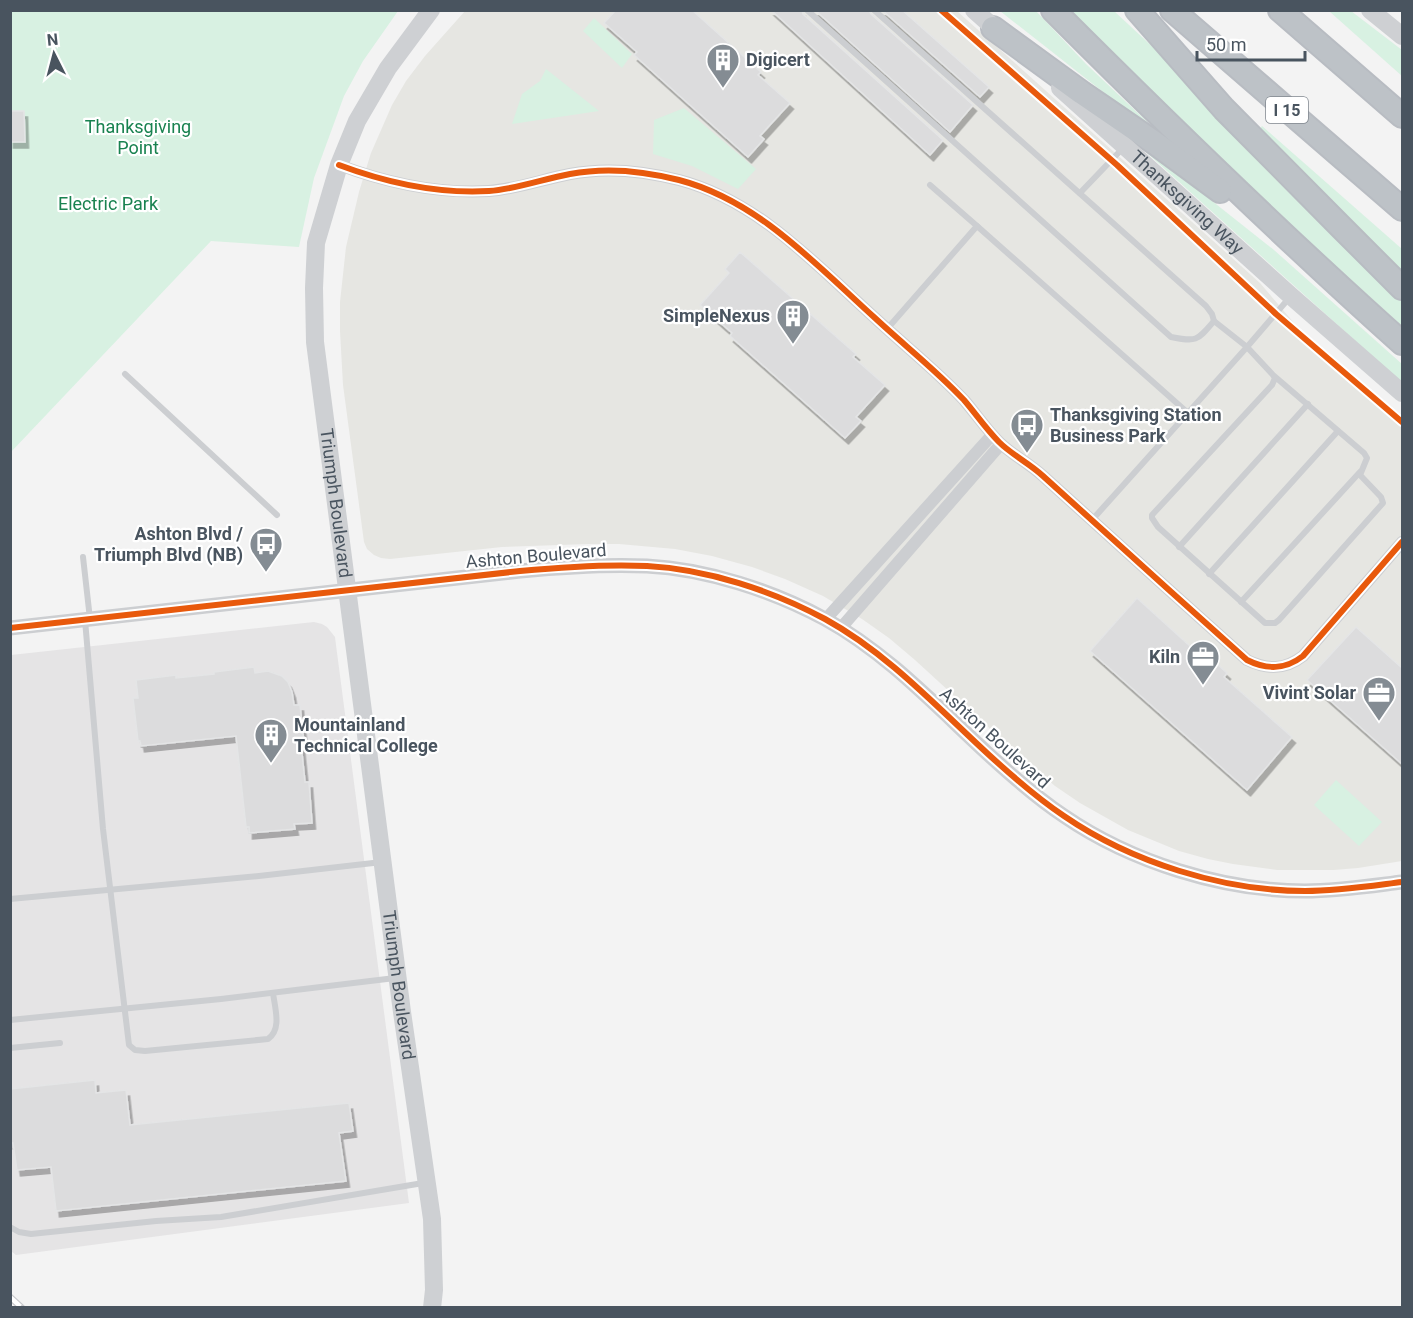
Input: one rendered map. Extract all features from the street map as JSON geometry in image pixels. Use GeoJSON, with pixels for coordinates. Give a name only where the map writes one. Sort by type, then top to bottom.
{"type":"FeatureCollection","features":[{"type":"Feature","properties":{"kind":"highway"},"geometry":{"type":"LineString","coordinates":[[1053,10],[1191,147],[1402,343]]}},
{"type":"Feature","properties":{"kind":"highway"},"geometry":{"type":"LineString","coordinates":[[1137,10],[1224,109],[1402,288]]}},
{"type":"Feature","properties":{"kind":"highway","name":"I 15"},"geometry":{"type":"LineString","coordinates":[[1172,10],[1402,209]]}},
{"type":"Feature","properties":{"kind":"highway"},"geometry":{"type":"LineString","coordinates":[[1280,10],[1402,116]]}},
{"type":"Feature","properties":{"kind":"highway"},"geometry":{"type":"LineString","coordinates":[[993,28],[1082,93],[1155,142],[1336,283]]}},
{"type":"Feature","properties":{"kind":"main road","name":"Triumph Boulevard"},"geometry":{"type":"LineString","coordinates":[[431,10],[388,68],[357,121],[339,165],[316,243],[314,288],[315,342],[397,978],[432,1219],[434,1290],[432,1308]]}},
{"type":"Feature","properties":{"kind":"main road","name":"Thanksgiving Way"},"geometry":{"type":"LineString","coordinates":[[974,10],[1402,393]]}},
{"type":"Feature","properties":{"kind":"main road"},"geometry":{"type":"LineString","coordinates":[[1370,10],[1402,36]]}},
{"type":"Feature","properties":{"kind":"street"},"geometry":{"type":"LineString","coordinates":[[339,165],[405,185],[452,191],[490,191],[573,173],[627,171],[679,180],[720,195],[761,218],[797,248],[959,395],[1001,444],[1040,473],[1247,660],[1265,668],[1290,665],[1303,656],[1402,542]]}},
{"type":"Feature","properties":{"kind":"street"},"geometry":{"type":"LineString","coordinates":[[825,620],[992,435]]}},
{"type":"Feature","properties":{"kind":"street"},"geometry":{"type":"LineString","coordinates":[[840,628],[1001,444]]}},
{"type":"Feature","properties":{"kind":"street","name":"Ashton Boulevard"},"geometry":{"type":"LineString","coordinates":[[10,628],[570,566],[650,566],[686,571],[729,580],[776,596],[840,628],[900,672],[1025,786],[1063,816],[1092,834],[1134,854],[1173,869],[1219,881],[1262,888],[1304,891],[1351,889],[1402,882]]}},
{"type":"Feature","properties":{"kind":"lane"},"geometry":{"type":"LineString","coordinates":[[807,10],[1171,337],[1190,340],[1200,337],[1214,321]]}},
{"type":"Feature","properties":{"kind":"lane"},"geometry":{"type":"LineString","coordinates":[[874,10],[1206,306],[1214,321],[1247,347],[1273,375],[1364,453],[1367,458],[1361,471],[1241,602]]}},
{"type":"Feature","properties":{"kind":"lane"},"geometry":{"type":"LineString","coordinates":[[1080,194],[1125,146]]}},
{"type":"Feature","properties":{"kind":"lane"},"geometry":{"type":"LineString","coordinates":[[930,185],[1188,413]]}},
{"type":"Feature","properties":{"kind":"lane"},"geometry":{"type":"LineString","coordinates":[[887,329],[977,226]]}},
{"type":"Feature","properties":{"kind":"lane"},"geometry":{"type":"LineString","coordinates":[[1092,520],[1291,296]]}},
{"type":"Feature","properties":{"kind":"lane"},"geometry":{"type":"LineString","coordinates":[[125,374],[277,515]]}},
{"type":"Feature","properties":{"kind":"lane"},"geometry":{"type":"LineString","coordinates":[[1273,375],[1275,378],[1272,385],[1152,514],[1153,522],[1265,623],[1275,623],[1383,503],[1381,496],[1362,478],[1361,471]]}},
{"type":"Feature","properties":{"kind":"lane"},"geometry":{"type":"LineString","coordinates":[[1179,547],[1308,404]]}},
{"type":"Feature","properties":{"kind":"lane"},"geometry":{"type":"LineString","coordinates":[[1209,574],[1338,431]]}},
{"type":"Feature","properties":{"kind":"lane"},"geometry":{"type":"LineString","coordinates":[[83,557],[103,829],[129,1045],[135,1050],[145,1051],[268,1039],[274,1035],[277,1027],[273,993]]}},
{"type":"Feature","properties":{"kind":"lane"},"geometry":{"type":"LineString","coordinates":[[10,900],[382,862]]}},
{"type":"Feature","properties":{"kind":"lane"},"geometry":{"type":"LineString","coordinates":[[10,1020],[397,978]]}},
{"type":"Feature","properties":{"kind":"lane"},"geometry":{"type":"LineString","coordinates":[[10,1048],[60,1043]]}},
{"type":"Feature","properties":{"kind":"lane"},"geometry":{"type":"LineString","coordinates":[[10,1227],[19,1232],[31,1234],[156,1221],[221,1217],[427,1182]]}},
{"type":"Feature","properties":{"kind":"shaded area"},"geometry":{"type":"Polygon","coordinates":[[[465,11],[957,11],[1260,283],[1300,330],[1402,420],[1402,861],[1334,870],[1277,870],[1208,859],[1179,851],[1128,830],[1055,786],[915,660],[862,619],[823,596],[752,567],[675,549],[619,544],[502,547],[390,559],[374,555],[367,549],[364,542],[343,385],[340,302],[346,247],[371,153],[392,105],[425,56],[465,11]]]}},
{"type":"Feature","properties":{"kind":"shaded area"},"geometry":{"type":"Polygon","coordinates":[[[314,622],[327,627],[335,637],[409,1203],[16,1255],[11,1251],[11,655],[314,622]]]}},
{"type":"Feature","properties":{"kind":"green space","name":"Thanksgiving Point"},"geometry":{"type":"Polygon","coordinates":[[[11,11],[398,11],[363,61],[344,96],[314,178],[299,247],[211,241],[11,452],[11,11]]]}},
{"type":"Feature","properties":{"kind":"green space"},"geometry":{"type":"Polygon","coordinates":[[[1000,11],[1036,11],[1086,64],[1177,150],[1000,11]]]}},
{"type":"Feature","properties":{"kind":"green space"},"geometry":{"type":"Polygon","coordinates":[[[1062,11],[1114,11],[1171,64],[1402,302],[1402,326],[1230,171],[1062,11]]]}},
{"type":"Feature","properties":{"kind":"green space"},"geometry":{"type":"Polygon","coordinates":[[[1329,11],[1351,11],[1402,50],[1402,76],[1329,11]]]}},
{"type":"Feature","properties":{"kind":"green space"},"geometry":{"type":"Polygon","coordinates":[[[594,18],[632,54],[622,68],[583,31],[594,18]]]}},
{"type":"Feature","properties":{"kind":"green space"},"geometry":{"type":"Polygon","coordinates":[[[546,69],[599,111],[512,124],[522,94],[540,81],[546,69]]]}},
{"type":"Feature","properties":{"kind":"green space"},"geometry":{"type":"Polygon","coordinates":[[[684,108],[756,169],[738,189],[692,166],[653,154],[654,120],[684,108]]]}},
{"type":"Feature","properties":{"kind":"green space"},"geometry":{"type":"Polygon","coordinates":[[[1262,126],[1402,249],[1402,280],[1259,130],[1262,126]]]}},
{"type":"Feature","properties":{"kind":"green space"},"geometry":{"type":"Polygon","coordinates":[[[1139,143],[1274,250],[1402,364],[1402,383],[1137,144],[1139,143]]]}},
{"type":"Feature","properties":{"kind":"green space"},"geometry":{"type":"Polygon","coordinates":[[[1336,780],[1382,822],[1359,846],[1314,805],[1336,780]]]}},
{"type":"Feature","properties":{"kind":"building","name":"Digicert"},"geometry":{"type":"Polygon","coordinates":[[[616,10],[692,10],[761,72],[758,75],[790,103],[760,136],[764,139],[748,157],[634,55],[637,52],[604,23],[616,10]]]}},
{"type":"Feature","properties":{"kind":"building"},"geometry":{"type":"Polygon","coordinates":[[[771,10],[802,10],[803,14],[943,140],[930,155],[771,10]]]}},
{"type":"Feature","properties":{"kind":"building"},"geometry":{"type":"Polygon","coordinates":[[[815,10],[869,10],[973,105],[950,132],[815,10]]]}},
{"type":"Feature","properties":{"kind":"building"},"geometry":{"type":"Polygon","coordinates":[[[882,10],[902,10],[989,87],[980,97],[882,10]]]}},
{"type":"Feature","properties":{"kind":"building"},"geometry":{"type":"Polygon","coordinates":[[[10,111],[24,111],[25,142],[10,142],[10,111]]]}},
{"type":"Feature","properties":{"kind":"building","name":"SimpleNexus"},"geometry":{"type":"Polygon","coordinates":[[[740,252],[856,354],[853,357],[885,385],[856,417],[861,421],[845,438],[730,336],[732,333],[700,305],[729,273],[725,269],[740,252]]]}},
{"type":"Feature","properties":{"kind":"building"},"geometry":{"type":"Polygon","coordinates":[[[1137,598],[1212,666],[1216,663],[1227,673],[1224,677],[1292,737],[1247,790],[1090,651],[1137,598]]]}},
{"type":"Feature","properties":{"kind":"building","name":"Vivint Solar"},"geometry":{"type":"Polygon","coordinates":[[[1356,627],[1402,668],[1402,764],[1307,680],[1356,627]]]}},
{"type":"Feature","properties":{"kind":"building","name":"Mountainland Technical College"},"geometry":{"type":"Polygon","coordinates":[[[254,667],[255,673],[268,671],[282,676],[288,682],[294,705],[300,705],[304,743],[301,744],[305,782],[309,782],[312,823],[294,824],[295,829],[249,833],[249,827],[246,827],[236,736],[141,746],[138,741],[133,698],[138,698],[136,680],[176,675],[176,678],[214,674],[214,672],[254,667]]]}},
{"type":"Feature","properties":{"kind":"building"},"geometry":{"type":"Polygon","coordinates":[[[95,1080],[96,1093],[126,1090],[130,1125],[349,1103],[353,1131],[339,1133],[346,1181],[56,1211],[51,1167],[17,1170],[13,1143],[10,1143],[10,1089],[95,1080]]]}},
{"type":"Feature","properties":{"kind":"railway"},"geometry":{"type":"LineString","coordinates":[[10,1297],[22,1308]]}},
{"type":"Feature","properties":{"kind":"cycle path"},"geometry":{"type":"LineString","coordinates":[[941,10],[1117,165],[1276,314],[1402,422]]}},
{"type":"Feature","properties":{"kind":"cycle path"},"geometry":{"type":"LineString","coordinates":[[339,165],[394,182],[450,191],[489,191],[584,172],[611,170],[639,172],[679,180],[735,203],[761,219],[808,257],[954,389],[1004,447],[1038,471],[1247,660],[1262,666],[1283,666],[1303,656],[1402,542]]}},
{"type":"Feature","properties":{"kind":"cycle path"},"geometry":{"type":"LineString","coordinates":[[10,628],[584,566],[631,565],[693,572],[739,583],[784,599],[848,633],[910,681],[1034,794],[1064,816],[1118,847],[1179,871],[1242,886],[1274,890],[1330,890],[1402,882]]}},
{"type":"Feature","properties":{"kind":"place","name":"Digicert"},"geometry":{"type":"Point","coordinates":[723,89]}},
{"type":"Feature","properties":{"kind":"place","name":"SimpleNexus"},"geometry":{"type":"Point","coordinates":[793,345]}},
{"type":"Feature","properties":{"kind":"place","name":"Thanksgiving Station Business Park"},"geometry":{"type":"Point","coordinates":[1027,454]}},
{"type":"Feature","properties":{"kind":"place","name":"Ashton Blvd / Triumph Blvd (NB)"},"geometry":{"type":"Point","coordinates":[266,573]}},
{"type":"Feature","properties":{"kind":"place","name":"Kiln"},"geometry":{"type":"Point","coordinates":[1203,686]}},
{"type":"Feature","properties":{"kind":"place","name":"Vivint Solar"},"geometry":{"type":"Point","coordinates":[1379,722]}},
{"type":"Feature","properties":{"kind":"place","name":"Mountainland Technical College"},"geometry":{"type":"Point","coordinates":[271,764]}},
{"type":"Feature","properties":{"kind":"park label","name":"Electric Park"},"geometry":{"type":"Point","coordinates":[108,204]}}]}
